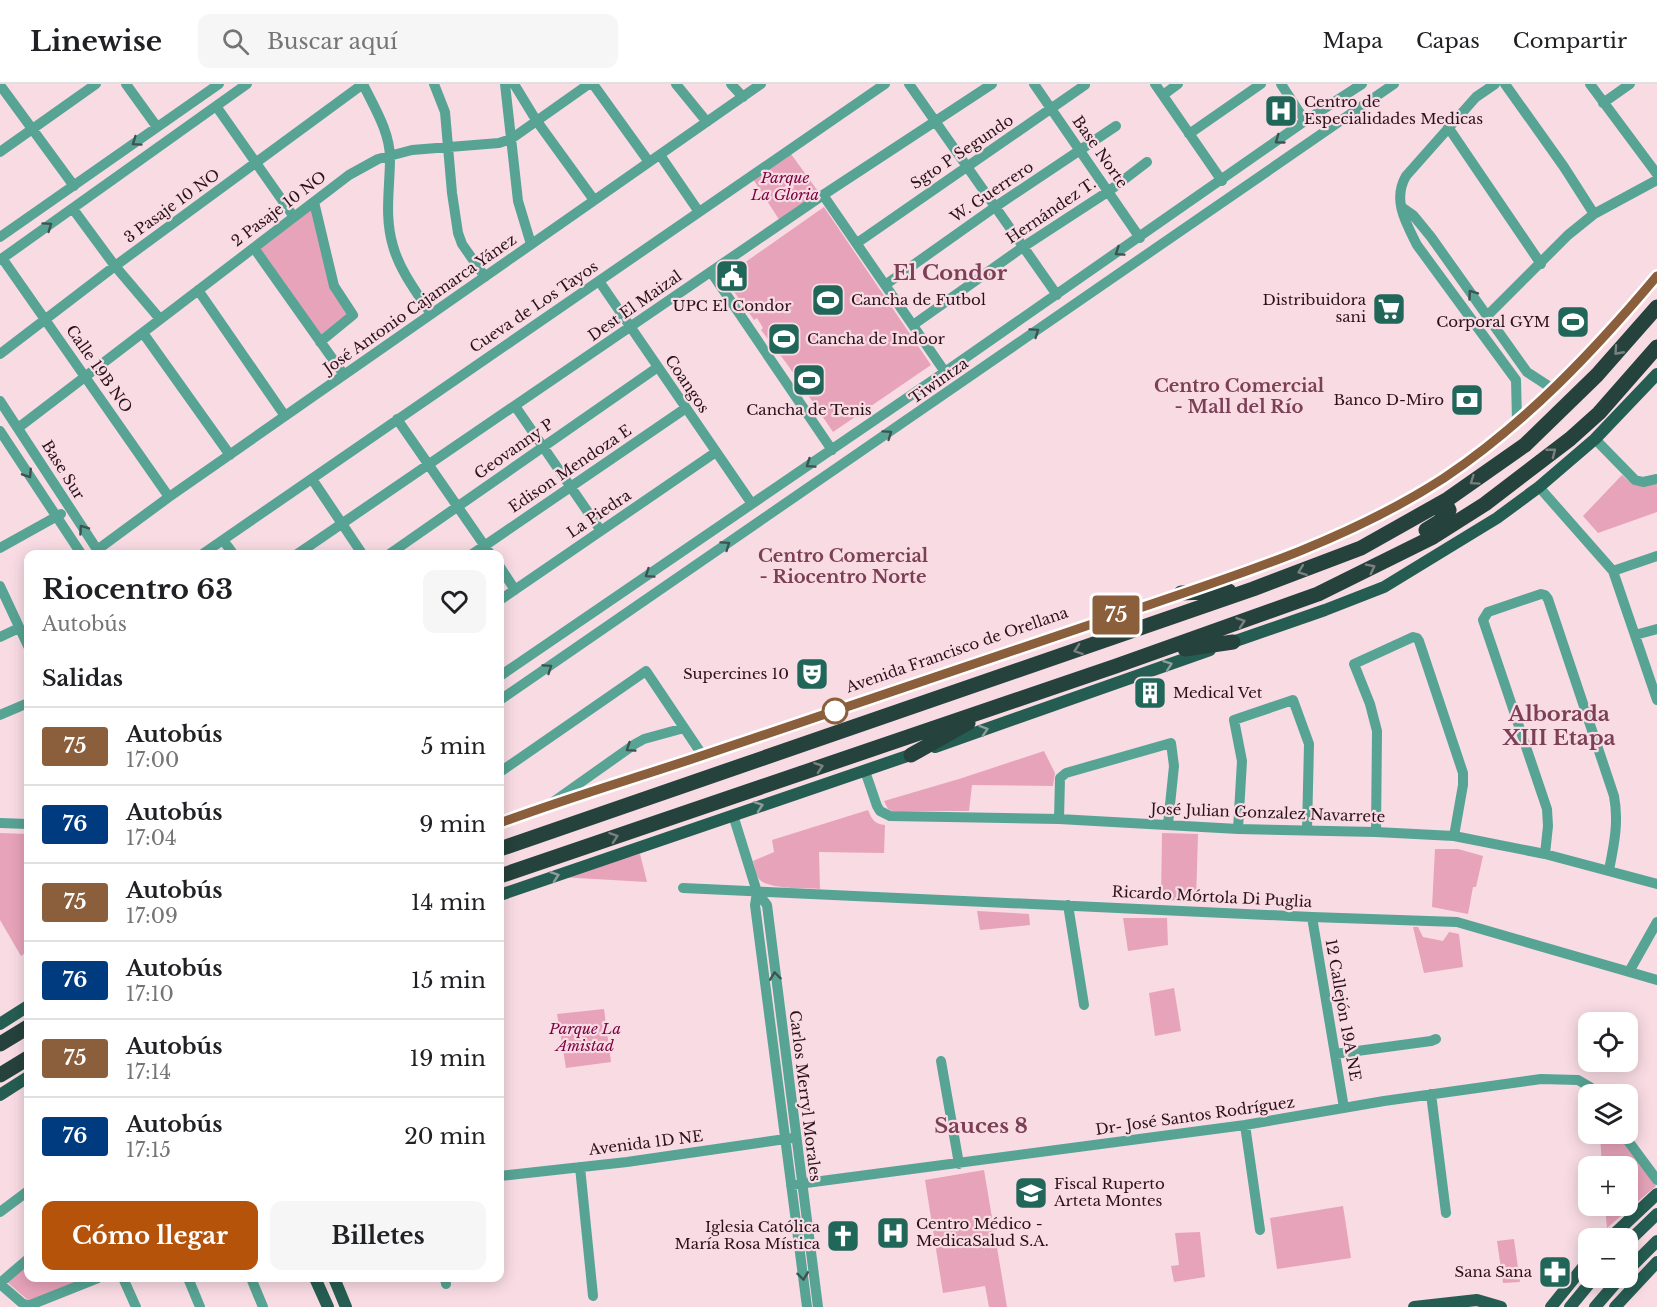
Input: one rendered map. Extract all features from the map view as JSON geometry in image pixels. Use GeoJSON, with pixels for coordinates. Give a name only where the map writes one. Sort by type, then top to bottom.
{"type":"FeatureCollection","features":[{"type":"Feature","properties":{"kind":"highway"},"geometry":{"type":"LineString","coordinates":[[504,848],[1253,589],[1361,548],[1439,504],[1525,445],[1597,375],[1657,307]]}},
{"type":"Feature","properties":{"kind":"highway"},"geometry":{"type":"LineString","coordinates":[[504,875],[1318,594],[1433,537],[1485,504],[1542,461],[1599,413],[1657,347]]}},
{"type":"Feature","properties":{"kind":"highway"},"geometry":{"type":"LineString","coordinates":[[1391,558],[1438,522],[1449,510],[1447,506],[1439,504]]}},
{"type":"Feature","properties":{"kind":"highway"},"geometry":{"type":"LineString","coordinates":[[1181,593],[1253,589]]}},
{"type":"Feature","properties":{"kind":"highway"},"geometry":{"type":"LineString","coordinates":[[1158,651],[1233,642]]}},
{"type":"Feature","properties":{"kind":"highway"},"geometry":{"type":"LineString","coordinates":[[911,755],[1005,703]]}},
{"type":"Feature","properties":{"kind":"highway"},"geometry":{"type":"LineString","coordinates":[[0,1044],[24,1029]]}},
{"type":"Feature","properties":{"kind":"highway"},"geometry":{"type":"LineString","coordinates":[[0,1075],[24,1060]]}},
{"type":"Feature","properties":{"kind":"main road","name":"Avenida Francisco de Orellana"},"geometry":{"type":"LineString","coordinates":[[504,822],[1283,558],[1362,525],[1441,480],[1485,449],[1554,389],[1609,333],[1657,276]]}},
{"type":"Feature","properties":{"kind":"main road"},"geometry":{"type":"LineString","coordinates":[[504,894],[1011,722],[1384,587],[1497,518],[1539,487],[1595,439],[1657,375]]}},
{"type":"Feature","properties":{"kind":"main road"},"geometry":{"type":"LineString","coordinates":[[1,1019],[24,1008]]}},
{"type":"Feature","properties":{"kind":"main road"},"geometry":{"type":"LineString","coordinates":[[0,1095],[24,1080]]}},
{"type":"Feature","properties":{"kind":"main road"},"geometry":{"type":"LineString","coordinates":[[1621,1228],[1657,1194]]}},
{"type":"Feature","properties":{"kind":"main road"},"geometry":{"type":"LineString","coordinates":[[1638,1232],[1657,1214]]}},
{"type":"Feature","properties":{"kind":"main road"},"geometry":{"type":"LineString","coordinates":[[1638,1260],[1657,1241]]}},
{"type":"Feature","properties":{"kind":"main road"},"geometry":{"type":"LineString","coordinates":[[1615,1307],[1655,1264],[1643,1255]]}},
{"type":"Feature","properties":{"kind":"main road"},"geometry":{"type":"LineString","coordinates":[[1551,1307],[1578,1273]]}},
{"type":"Feature","properties":{"kind":"main road"},"geometry":{"type":"LineString","coordinates":[[317,1282],[327,1306]]}},
{"type":"Feature","properties":{"kind":"main road"},"geometry":{"type":"LineString","coordinates":[[336,1282],[346,1307]]}},
{"type":"Feature","properties":{"kind":"main road"},"geometry":{"type":"LineString","coordinates":[[1570,1307],[1586,1288]]}},
{"type":"Feature","properties":{"kind":"main road"},"geometry":{"type":"LineString","coordinates":[[1595,1307],[1611,1288]]}},
{"type":"Feature","properties":{"kind":"main road"},"geometry":{"type":"LineString","coordinates":[[1414,1307],[1477,1300],[1501,1307]]}},
{"type":"Feature","properties":{"kind":"street"},"geometry":{"type":"LineString","coordinates":[[0,152],[96,84]]}},
{"type":"Feature","properties":{"kind":"street"},"geometry":{"type":"LineString","coordinates":[[126,84],[157,127]]}},
{"type":"Feature","properties":{"kind":"street"},"geometry":{"type":"LineString","coordinates":[[198,84],[205,94]]}},
{"type":"Feature","properties":{"kind":"street"},"geometry":{"type":"LineString","coordinates":[[0,237],[219,84]]}},
{"type":"Feature","properties":{"kind":"street"},"geometry":{"type":"LineString","coordinates":[[1,259],[247,84]]}},
{"type":"Feature","properties":{"kind":"street"},"geometry":{"type":"LineString","coordinates":[[363,84],[383,124],[390,156],[388,220],[393,247],[403,271],[431,314]]}},
{"type":"Feature","properties":{"kind":"street","name":"3 Pasaje 10 NO"},"geometry":{"type":"LineString","coordinates":[[0,354],[115,266],[363,84]]}},
{"type":"Feature","properties":{"kind":"street"},"geometry":{"type":"LineString","coordinates":[[434,84],[445,112],[458,233],[462,244],[485,277]]}},
{"type":"Feature","properties":{"kind":"street"},"geometry":{"type":"LineString","coordinates":[[505,84],[518,201],[531,244]]}},
{"type":"Feature","properties":{"kind":"street"},"geometry":{"type":"LineString","coordinates":[[514,84],[536,120],[594,200]]}},
{"type":"Feature","properties":{"kind":"street","name":"2 Pasaje 10 NO"},"geometry":{"type":"LineString","coordinates":[[18,428],[349,175],[378,159],[412,150],[511,139],[589,84]]}},
{"type":"Feature","properties":{"kind":"street"},"geometry":{"type":"LineString","coordinates":[[593,84],[649,162]]}},
{"type":"Feature","properties":{"kind":"street"},"geometry":{"type":"LineString","coordinates":[[676,84],[707,122]]}},
{"type":"Feature","properties":{"kind":"street"},"geometry":{"type":"LineString","coordinates":[[731,84],[743,97]]}},
{"type":"Feature","properties":{"kind":"street","name":"José Antonio Cajamarca Yánez"},"geometry":{"type":"LineString","coordinates":[[103,550],[169,497],[761,84]]}},
{"type":"Feature","properties":{"kind":"street","name":"Cueva de Los Tayos"},"geometry":{"type":"LineString","coordinates":[[208,550],[885,84]]}},
{"type":"Feature","properties":{"kind":"street"},"geometry":{"type":"LineString","coordinates":[[909,84],[1057,295]]}},
{"type":"Feature","properties":{"kind":"street","name":"Dest El Maizal"},"geometry":{"type":"LineString","coordinates":[[303,550],[823,195],[992,84]]}},
{"type":"Feature","properties":{"kind":"street","name":"Base Norte"},"geometry":{"type":"LineString","coordinates":[[1034,84],[1140,238]]}},
{"type":"Feature","properties":{"kind":"street"},"geometry":{"type":"LineString","coordinates":[[1155,84],[1222,181]]}},
{"type":"Feature","properties":{"kind":"street"},"geometry":{"type":"LineString","coordinates":[[1163,95],[1178,84]]}},
{"type":"Feature","properties":{"kind":"street"},"geometry":{"type":"LineString","coordinates":[[1189,134],[1261,84]]}},
{"type":"Feature","properties":{"kind":"street"},"geometry":{"type":"LineString","coordinates":[[1281,84],[1305,121]]}},
{"type":"Feature","properties":{"kind":"street","name":"Tiwintza"},"geometry":{"type":"LineString","coordinates":[[504,673],[1362,84]]}},
{"type":"Feature","properties":{"kind":"street","name":"Tiwintza"},"geometry":{"type":"LineString","coordinates":[[504,697],[1394,84]]}},
{"type":"Feature","properties":{"kind":"street"},"geometry":{"type":"LineString","coordinates":[[1495,84],[1476,97],[1406,176],[1400,186],[1399,198],[1405,221],[1417,245],[1515,380],[1517,421]]}},
{"type":"Feature","properties":{"kind":"street"},"geometry":{"type":"LineString","coordinates":[[1505,84],[1564,166],[1594,214]]}},
{"type":"Feature","properties":{"kind":"street"},"geometry":{"type":"LineString","coordinates":[[1590,84],[1657,174]]}},
{"type":"Feature","properties":{"kind":"street"},"geometry":{"type":"LineString","coordinates":[[1603,103],[1630,84]]}},
{"type":"Feature","properties":{"kind":"street"},"geometry":{"type":"LineString","coordinates":[[0,85],[74,186]]}},
{"type":"Feature","properties":{"kind":"street","name":"Sgto P Segundo"},"geometry":{"type":"LineString","coordinates":[[857,243],[1085,85]]}},
{"type":"Feature","properties":{"kind":"street"},"geometry":{"type":"LineString","coordinates":[[216,106],[294,217]]}},
{"type":"Feature","properties":{"kind":"street","name":"W. Guerrero"},"geometry":{"type":"LineString","coordinates":[[885,285],[995,207],[1116,126]]}},
{"type":"Feature","properties":{"kind":"street"},"geometry":{"type":"LineString","coordinates":[[1448,127],[1541,264]]}},
{"type":"Feature","properties":{"kind":"street"},"geometry":{"type":"LineString","coordinates":[[660,155],[699,212]]}},
{"type":"Feature","properties":{"kind":"street","name":"Hernández T."},"geometry":{"type":"LineString","coordinates":[[913,325],[1147,162]]}},
{"type":"Feature","properties":{"kind":"street"},"geometry":{"type":"LineString","coordinates":[[1488,315],[1568,236],[1594,214],[1657,180]]}},
{"type":"Feature","properties":{"kind":"street"},"geometry":{"type":"LineString","coordinates":[[823,195],[945,372]]}},
{"type":"Feature","properties":{"kind":"street"},"geometry":{"type":"LineString","coordinates":[[314,202],[334,286],[353,315],[320,342]]}},
{"type":"Feature","properties":{"kind":"street"},"geometry":{"type":"LineString","coordinates":[[1403,208],[1413,215],[1431,237],[1527,372],[1554,389]]}},
{"type":"Feature","properties":{"kind":"street"},"geometry":{"type":"LineString","coordinates":[[73,209],[115,266],[160,320]]}},
{"type":"Feature","properties":{"kind":"street"},"geometry":{"type":"LineString","coordinates":[[254,248],[344,375]]}},
{"type":"Feature","properties":{"kind":"street","name":"Calle 19B NO"},"geometry":{"type":"LineString","coordinates":[[1,259],[46,319],[169,497]]}},
{"type":"Feature","properties":{"kind":"street"},"geometry":{"type":"LineString","coordinates":[[711,272],[832,450]]}},
{"type":"Feature","properties":{"kind":"street","name":"Coangos"},"geometry":{"type":"LineString","coordinates":[[599,281],[752,504]]}},
{"type":"Feature","properties":{"kind":"street"},"geometry":{"type":"LineString","coordinates":[[198,290],[285,416]]}},
{"type":"Feature","properties":{"kind":"street"},"geometry":{"type":"LineString","coordinates":[[142,333],[230,455]]}},
{"type":"Feature","properties":{"kind":"street"},"geometry":{"type":"LineString","coordinates":[[977,350],[987,365]]}},
{"type":"Feature","properties":{"kind":"street","name":"Geovanny P"},"geometry":{"type":"LineString","coordinates":[[395,550],[658,367]]}},
{"type":"Feature","properties":{"kind":"street"},"geometry":{"type":"LineString","coordinates":[[1515,380],[1527,372]]}},
{"type":"Feature","properties":{"kind":"street","name":"Base Sur"},"geometry":{"type":"LineString","coordinates":[[0,401],[97,550]]}},
{"type":"Feature","properties":{"kind":"street"},"geometry":{"type":"LineString","coordinates":[[515,406],[601,531]]}},
{"type":"Feature","properties":{"kind":"street","name":"Edison Mendoza E"},"geometry":{"type":"LineString","coordinates":[[488,550],[571,487],[686,408]]}},
{"type":"Feature","properties":{"kind":"street"},"geometry":{"type":"LineString","coordinates":[[397,419],[488,550]]}},
{"type":"Feature","properties":{"kind":"street","name":"Base Sur"},"geometry":{"type":"LineString","coordinates":[[0,431],[79,550]]}},
{"type":"Feature","properties":{"kind":"street"},"geometry":{"type":"LineString","coordinates":[[1595,439],[1635,480],[1643,482],[1657,479]]}},
{"type":"Feature","properties":{"kind":"street","name":"La Piedra"},"geometry":{"type":"LineString","coordinates":[[504,597],[716,452]]}},
{"type":"Feature","properties":{"kind":"street"},"geometry":{"type":"LineString","coordinates":[[312,479],[360,550]]}},
{"type":"Feature","properties":{"kind":"street"},"geometry":{"type":"LineString","coordinates":[[1539,487],[1613,571],[1657,700]]}},
{"type":"Feature","properties":{"kind":"street"},"geometry":{"type":"LineString","coordinates":[[0,549],[69,508]]}},
{"type":"Feature","properties":{"kind":"street"},"geometry":{"type":"LineString","coordinates":[[223,540],[230,550]]}},
{"type":"Feature","properties":{"kind":"street"},"geometry":{"type":"LineString","coordinates":[[1613,571],[1657,556]]}},
{"type":"Feature","properties":{"kind":"street"},"geometry":{"type":"LineString","coordinates":[[504,573],[515,590]]}},
{"type":"Feature","properties":{"kind":"street"},"geometry":{"type":"LineString","coordinates":[[0,586],[24,637]]}},
{"type":"Feature","properties":{"kind":"street"},"geometry":{"type":"LineString","coordinates":[[1545,854],[1547,809],[1484,620],[1488,612],[1541,594],[1548,599],[1614,796],[1617,814],[1616,833],[1609,870]]}},
{"type":"Feature","properties":{"kind":"street"},"geometry":{"type":"LineString","coordinates":[[0,637],[20,628]]}},
{"type":"Feature","properties":{"kind":"street"},"geometry":{"type":"LineString","coordinates":[[1635,635],[1657,629]]}},
{"type":"Feature","properties":{"kind":"street"},"geometry":{"type":"LineString","coordinates":[[1376,832],[1377,731],[1370,704],[1354,664],[1413,637],[1419,641],[1463,773],[1454,836]]}},
{"type":"Feature","properties":{"kind":"street"},"geometry":{"type":"LineString","coordinates":[[504,769],[646,671],[703,756]]}},
{"type":"Feature","properties":{"kind":"street"},"geometry":{"type":"LineString","coordinates":[[1238,829],[1242,761],[1234,720],[1293,700],[1309,744],[1307,830]]}},
{"type":"Feature","properties":{"kind":"street"},"geometry":{"type":"LineString","coordinates":[[0,715],[24,705]]}},
{"type":"Feature","properties":{"kind":"street"},"geometry":{"type":"LineString","coordinates":[[546,807],[635,744],[644,739],[684,728]]}},
{"type":"Feature","properties":{"kind":"street"},"geometry":{"type":"LineString","coordinates":[[1059,819],[1060,778],[1066,773],[1171,742],[1174,766],[1168,824]]}},
{"type":"Feature","properties":{"kind":"street","name":"José Julian Gonzalez Navarrete"},"geometry":{"type":"LineString","coordinates":[[865,771],[877,806],[880,811],[891,816],[1059,819],[1238,829],[1454,836],[1545,854],[1657,884]]}},
{"type":"Feature","properties":{"kind":"street","name":"Carlos Merryl Morales"},"geometry":{"type":"LineString","coordinates":[[733,815],[758,892],[766,905],[807,1307]]}},
{"type":"Feature","properties":{"kind":"street"},"geometry":{"type":"LineString","coordinates":[[0,823],[24,824]]}},
{"type":"Feature","properties":{"kind":"street","name":"Ricardo Mórtola Di Puglia"},"geometry":{"type":"LineString","coordinates":[[683,888],[1457,922],[1630,970],[1657,980]]}},
{"type":"Feature","properties":{"kind":"street"},"geometry":{"type":"LineString","coordinates":[[1068,905],[1084,1005]]}},
{"type":"Feature","properties":{"kind":"street","name":"12 Callejón 19A NE"},"geometry":{"type":"LineString","coordinates":[[1312,917],[1344,1108]]}},
{"type":"Feature","properties":{"kind":"street"},"geometry":{"type":"LineString","coordinates":[[1630,970],[1657,922]]}},
{"type":"Feature","properties":{"kind":"street"},"geometry":{"type":"LineString","coordinates":[[1335,1054],[1436,1039]]}},
{"type":"Feature","properties":{"kind":"street"},"geometry":{"type":"LineString","coordinates":[[941,1061],[958,1164]]}},
{"type":"Feature","properties":{"kind":"street","name":"Dr- José Santos Rodríguez"},"geometry":{"type":"LineString","coordinates":[[796,1184],[1245,1125],[1431,1094],[1541,1080],[1572,1079],[1587,1084]]}},
{"type":"Feature","properties":{"kind":"street"},"geometry":{"type":"LineString","coordinates":[[1431,1094],[1446,1213]]}},
{"type":"Feature","properties":{"kind":"street"},"geometry":{"type":"LineString","coordinates":[[1245,1125],[1260,1230]]}},
{"type":"Feature","properties":{"kind":"street","name":"Avenida 1D NE"},"geometry":{"type":"LineString","coordinates":[[504,1176],[790,1139]]}},
{"type":"Feature","properties":{"kind":"street"},"geometry":{"type":"LineString","coordinates":[[1630,1144],[1657,1180]]}},
{"type":"Feature","properties":{"kind":"street"},"geometry":{"type":"LineString","coordinates":[[580,1167],[593,1296]]}},
{"type":"Feature","properties":{"kind":"street","name":"Carlos Merryl Morales"},"geometry":{"type":"LineString","coordinates":[[796,1184],[818,1307]]}},
{"type":"Feature","properties":{"kind":"street"},"geometry":{"type":"LineString","coordinates":[[0,1212],[24,1194]]}},
{"type":"Feature","properties":{"kind":"street"},"geometry":{"type":"LineString","coordinates":[[24,1263],[0,1284],[28,1306],[88,1282]]}},
{"type":"Feature","properties":{"kind":"street"},"geometry":{"type":"LineString","coordinates":[[125,1282],[136,1307]]}},
{"type":"Feature","properties":{"kind":"street"},"geometry":{"type":"LineString","coordinates":[[190,1282],[200,1307]]}},
{"type":"Feature","properties":{"kind":"street"},"geometry":{"type":"LineString","coordinates":[[253,1282],[263,1307]]}},
{"type":"Feature","properties":{"kind":"green space","name":"Parque La Gloria"},"geometry":{"type":"Polygon","coordinates":[[[791,154],[820,194],[780,221],[753,179],[791,154]]]}},
{"type":"Feature","properties":{"kind":"green space"},"geometry":{"type":"Polygon","coordinates":[[[311,207],[350,316],[320,338],[257,248],[311,207]]]}},
{"type":"Feature","properties":{"kind":"green space"},"geometry":{"type":"Polygon","coordinates":[[[824,207],[931,365],[833,432],[761,330],[763,328],[757,318],[754,320],[730,286],[733,283],[727,275],[824,207]]]}},
{"type":"Feature","properties":{"kind":"green space"},"geometry":{"type":"Polygon","coordinates":[[[1622,475],[1630,482],[1657,483],[1657,512],[1598,533],[1583,516],[1622,475]]]}},
{"type":"Feature","properties":{"kind":"green space"},"geometry":{"type":"Polygon","coordinates":[[[1044,751],[1055,773],[1053,786],[972,785],[969,811],[892,811],[888,809],[884,801],[959,779],[1044,751]]]}},
{"type":"Feature","properties":{"kind":"green space"},"geometry":{"type":"Polygon","coordinates":[[[868,810],[874,821],[885,825],[884,853],[819,852],[820,889],[779,887],[764,883],[759,879],[753,861],[774,852],[772,840],[868,810]]]}},
{"type":"Feature","properties":{"kind":"green space"},"geometry":{"type":"Polygon","coordinates":[[[0,833],[24,834],[24,954],[21,956],[0,920],[0,833]]]}},
{"type":"Feature","properties":{"kind":"green space"},"geometry":{"type":"Polygon","coordinates":[[[1162,833],[1198,834],[1196,901],[1161,900],[1162,833]]]}},
{"type":"Feature","properties":{"kind":"green space"},"geometry":{"type":"Polygon","coordinates":[[[1435,849],[1458,849],[1483,856],[1476,887],[1473,887],[1468,914],[1432,907],[1435,849]]]}},
{"type":"Feature","properties":{"kind":"green space"},"geometry":{"type":"Polygon","coordinates":[[[640,854],[647,882],[559,877],[640,854]]]}},
{"type":"Feature","properties":{"kind":"green space"},"geometry":{"type":"Polygon","coordinates":[[[977,911],[1029,914],[1030,925],[980,930],[977,911]]]}},
{"type":"Feature","properties":{"kind":"green space"},"geometry":{"type":"Polygon","coordinates":[[[1123,918],[1167,918],[1168,945],[1128,951],[1123,918]]]}},
{"type":"Feature","properties":{"kind":"green space"},"geometry":{"type":"Polygon","coordinates":[[[1413,927],[1418,927],[1423,937],[1443,941],[1449,932],[1459,934],[1463,967],[1424,973],[1413,927]]]}},
{"type":"Feature","properties":{"kind":"green space"},"geometry":{"type":"Polygon","coordinates":[[[1174,988],[1181,1031],[1155,1036],[1149,993],[1174,988]]]}},
{"type":"Feature","properties":{"kind":"green space","name":"Parque La Amistad"},"geometry":{"type":"Polygon","coordinates":[[[604,1009],[611,1062],[566,1068],[557,1014],[604,1009]]]}},
{"type":"Feature","properties":{"kind":"green space"},"geometry":{"type":"Polygon","coordinates":[[[1601,1144],[1626,1144],[1635,1156],[1601,1156],[1601,1144]]]}},
{"type":"Feature","properties":{"kind":"green space"},"geometry":{"type":"Polygon","coordinates":[[[1638,1161],[1656,1186],[1638,1201],[1638,1161]]]}},
{"type":"Feature","properties":{"kind":"green space"},"geometry":{"type":"Polygon","coordinates":[[[984,1170],[1007,1307],[989,1307],[985,1286],[943,1293],[925,1180],[984,1170]]]}},
{"type":"Feature","properties":{"kind":"green space"},"geometry":{"type":"Polygon","coordinates":[[[1343,1206],[1351,1258],[1277,1269],[1270,1218],[1343,1206]]]}},
{"type":"Feature","properties":{"kind":"green space"},"geometry":{"type":"Polygon","coordinates":[[[1606,1216],[1621,1216],[1607,1228],[1606,1216]]]}},
{"type":"Feature","properties":{"kind":"green space"},"geometry":{"type":"Polygon","coordinates":[[[1200,1232],[1205,1277],[1174,1282],[1171,1266],[1179,1265],[1175,1233],[1200,1232]]]}},
{"type":"Feature","properties":{"kind":"green space"},"geometry":{"type":"Polygon","coordinates":[[[1514,1239],[1520,1282],[1503,1283],[1497,1241],[1514,1239]]]}},
{"type":"Feature","properties":{"kind":"green space"},"geometry":{"type":"Polygon","coordinates":[[[24,1266],[24,1282],[75,1282],[29,1301],[7,1282],[24,1266]]]}},
{"type":"Feature","properties":{"kind":"bus line","name":"75"},"geometry":{"type":"LineString","coordinates":[[504,822],[1141,608],[1283,558],[1362,525],[1441,480],[1485,449],[1554,389],[1609,333],[1657,276]]}},
{"type":"Feature","properties":{"kind":"place","name":"Centro de Especialidades Medicas"},"geometry":{"type":"Point","coordinates":[1281,111]}},
{"type":"Feature","properties":{"kind":"place","name":"UPC El Condor"},"geometry":{"type":"Point","coordinates":[732,276]}},
{"type":"Feature","properties":{"kind":"place","name":"Cancha de Futbol"},"geometry":{"type":"Point","coordinates":[828,300]}},
{"type":"Feature","properties":{"kind":"place","name":"Distribuidora sani"},"geometry":{"type":"Point","coordinates":[1389,309]}},
{"type":"Feature","properties":{"kind":"place","name":"Corporal GYM"},"geometry":{"type":"Point","coordinates":[1573,322]}},
{"type":"Feature","properties":{"kind":"place","name":"Cancha de Indoor"},"geometry":{"type":"Point","coordinates":[784,339]}},
{"type":"Feature","properties":{"kind":"place","name":"Cancha de Tenis"},"geometry":{"type":"Point","coordinates":[809,380]}},
{"type":"Feature","properties":{"kind":"place","name":"Banco D-Miro"},"geometry":{"type":"Point","coordinates":[1467,400]}},
{"type":"Feature","properties":{"kind":"place","name":"Supercines 10"},"geometry":{"type":"Point","coordinates":[812,674]}},
{"type":"Feature","properties":{"kind":"place","name":"Medical Vet"},"geometry":{"type":"Point","coordinates":[1150,693]}},
{"type":"Feature","properties":{"kind":"place","name":"Fiscal Ruperto Arteta Montes"},"geometry":{"type":"Point","coordinates":[1031,1193]}},
{"type":"Feature","properties":{"kind":"place","name":"Centro Médico - MedicaSalud S.A."},"geometry":{"type":"Point","coordinates":[893,1233]}},
{"type":"Feature","properties":{"kind":"place","name":"Iglesia Católica María Rosa Mística"},"geometry":{"type":"Point","coordinates":[843,1236]}},
{"type":"Feature","properties":{"kind":"place","name":"Sana Sana"},"geometry":{"type":"Point","coordinates":[1555,1272]}},
{"type":"Feature","properties":{"kind":"district","name":"El Condor"},"geometry":{"type":"Point","coordinates":[950,273]}},
{"type":"Feature","properties":{"kind":"district","name":"Centro Comercial - Mall del Río"},"geometry":{"type":"Point","coordinates":[1239,396]}},
{"type":"Feature","properties":{"kind":"district","name":"Centro Comercial - Riocentro Norte"},"geometry":{"type":"Point","coordinates":[843,566]}},
{"type":"Feature","properties":{"kind":"district","name":"Alborada XIII Etapa"},"geometry":{"type":"Point","coordinates":[1559,726]}},
{"type":"Feature","properties":{"kind":"district","name":"Sauces 8"},"geometry":{"type":"Point","coordinates":[981,1126]}}]}
